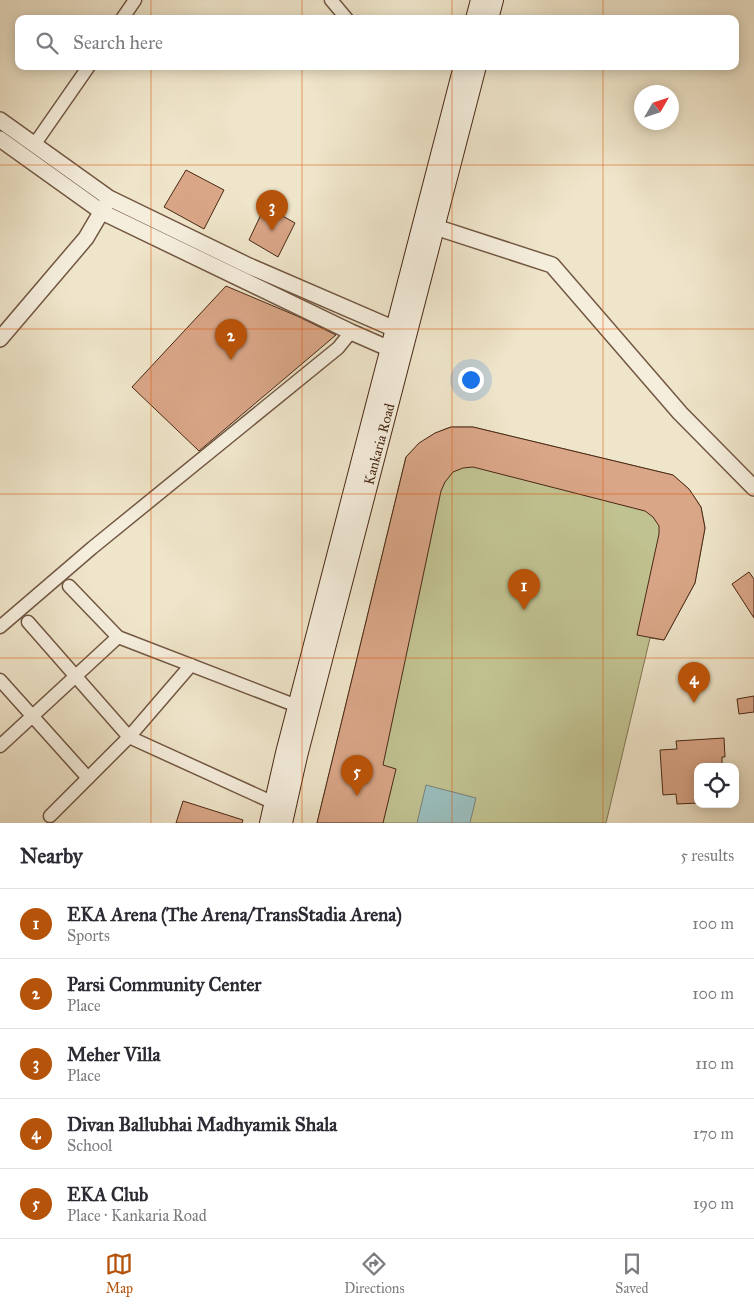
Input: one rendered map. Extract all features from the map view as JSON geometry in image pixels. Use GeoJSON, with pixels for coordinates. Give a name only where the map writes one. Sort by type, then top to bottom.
{"type":"FeatureCollection","features":[{"type":"Feature","properties":{"kind":"main road"},"geometry":{"type":"LineString","coordinates":[[476,15],[480,0]]}},
{"type":"Feature","properties":{"kind":"main road"},"geometry":{"type":"LineString","coordinates":[[490,15],[494,0]]}},
{"type":"Feature","properties":{"kind":"main road"},"geometry":{"type":"LineString","coordinates":[[429,225],[462,70]]}},
{"type":"Feature","properties":{"kind":"main road"},"geometry":{"type":"LineString","coordinates":[[269,823],[298,706],[429,225],[476,70]]}},
{"type":"Feature","properties":{"kind":"main road","name":"Kankaria Road"},"geometry":{"type":"LineString","coordinates":[[283,823],[396,351]]}},
{"type":"Feature","properties":{"kind":"street"},"geometry":{"type":"LineString","coordinates":[[125,15],[135,0]]}},
{"type":"Feature","properties":{"kind":"street"},"geometry":{"type":"LineString","coordinates":[[331,0],[344,15]]}},
{"type":"Feature","properties":{"kind":"street"},"geometry":{"type":"LineString","coordinates":[[34,145],[86,70]]}},
{"type":"Feature","properties":{"kind":"street"},"geometry":{"type":"LineString","coordinates":[[0,120],[109,198],[249,266],[401,332]]}},
{"type":"Feature","properties":{"kind":"street"},"geometry":{"type":"LineString","coordinates":[[0,139],[102,212],[351,332],[396,351]]}},
{"type":"Feature","properties":{"kind":"street"},"geometry":{"type":"LineString","coordinates":[[0,339],[86,238],[109,198]]}},
{"type":"Feature","properties":{"kind":"street"},"geometry":{"type":"LineString","coordinates":[[429,225],[552,266],[680,413],[754,488]]}},
{"type":"Feature","properties":{"kind":"street"},"geometry":{"type":"LineString","coordinates":[[1,626],[92,548],[338,348],[351,332]]}},
{"type":"Feature","properties":{"kind":"street"},"geometry":{"type":"LineString","coordinates":[[69,586],[118,637],[298,706]]}},
{"type":"Feature","properties":{"kind":"street"},"geometry":{"type":"LineString","coordinates":[[28,622],[129,737],[274,803]]}},
{"type":"Feature","properties":{"kind":"street"},"geometry":{"type":"LineString","coordinates":[[0,746],[118,637]]}},
{"type":"Feature","properties":{"kind":"street"},"geometry":{"type":"LineString","coordinates":[[50,816],[129,737],[191,666]]}},
{"type":"Feature","properties":{"kind":"street"},"geometry":{"type":"LineString","coordinates":[[0,680],[88,778]]}},
{"type":"Feature","properties":{"kind":"green space"},"geometry":{"type":"Polygon","coordinates":[[[451,427],[473,427],[673,475],[689,489],[701,507],[705,528],[695,583],[664,640],[650,638],[606,823],[317,823],[406,457],[427,439],[451,427]]]}},
{"type":"Feature","properties":{"kind":"water"},"geometry":{"type":"Polygon","coordinates":[[[426,785],[476,798],[470,823],[417,823],[426,785]]]}},
{"type":"Feature","properties":{"kind":"building"},"geometry":{"type":"Polygon","coordinates":[[[186,170],[224,190],[204,229],[164,207],[186,170]]]}},
{"type":"Feature","properties":{"kind":"building"},"geometry":{"type":"Polygon","coordinates":[[[265,206],[295,223],[278,257],[249,240],[265,206]]]}},
{"type":"Feature","properties":{"kind":"building"},"geometry":{"type":"Polygon","coordinates":[[[226,286],[336,335],[199,451],[132,387],[226,286]]]}},
{"type":"Feature","properties":{"kind":"building"},"geometry":{"type":"Polygon","coordinates":[[[451,427],[473,427],[673,475],[689,489],[701,507],[705,528],[695,583],[664,640],[637,635],[659,534],[659,526],[653,517],[645,511],[473,467],[453,472],[441,491],[383,765],[396,769],[383,823],[317,823],[406,457],[419,443],[435,433],[451,427]]]}},
{"type":"Feature","properties":{"kind":"building"},"geometry":{"type":"Polygon","coordinates":[[[749,572],[754,579],[754,618],[732,584],[749,572]]]}},
{"type":"Feature","properties":{"kind":"building"},"geometry":{"type":"Polygon","coordinates":[[[754,696],[754,712],[739,714],[737,699],[754,696]]]}},
{"type":"Feature","properties":{"kind":"building"},"geometry":{"type":"Polygon","coordinates":[[[724,738],[725,757],[722,757],[722,763],[694,763],[694,803],[677,804],[676,794],[663,795],[660,750],[677,749],[676,741],[724,738]]]}},
{"type":"Feature","properties":{"kind":"building"},"geometry":{"type":"Polygon","coordinates":[[[183,801],[243,820],[242,823],[176,823],[183,801]]]}},
{"type":"Feature","properties":{"kind":"place","name":"Meher Villa"},"geometry":{"type":"Point","coordinates":[272,231]}},
{"type":"Feature","properties":{"kind":"place","name":"Parsi Community Center"},"geometry":{"type":"Point","coordinates":[231,360]}},
{"type":"Feature","properties":{"kind":"place","name":"EKA Arena (The Arena/TransStadia Arena)"},"geometry":{"type":"Point","coordinates":[524,610]}},
{"type":"Feature","properties":{"kind":"place","name":"Divan Ballubhai Madhyamik Shala"},"geometry":{"type":"Point","coordinates":[694,703]}},
{"type":"Feature","properties":{"kind":"place","name":"EKA Club"},"geometry":{"type":"Point","coordinates":[357,796]}}]}
